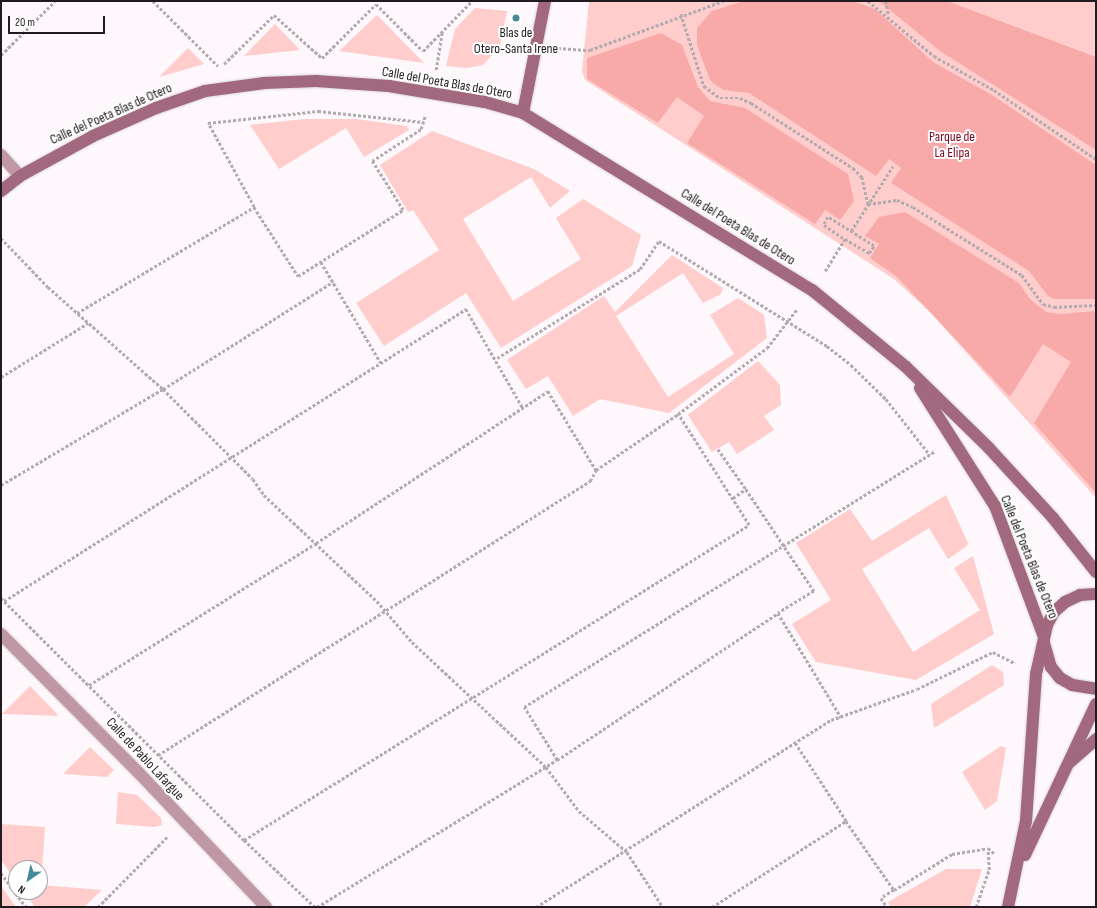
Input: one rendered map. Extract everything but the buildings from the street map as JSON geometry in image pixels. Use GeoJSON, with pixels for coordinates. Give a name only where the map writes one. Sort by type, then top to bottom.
{"type":"FeatureCollection","features":[{"type":"Feature","properties":{"kind":"street"},"geometry":{"type":"LineString","coordinates":[[524,113],[545,1]]}},
{"type":"Feature","properties":{"kind":"street","name":"Calle del Poeta Blas de Otero"},"geometry":{"type":"LineString","coordinates":[[1,191],[20,176],[114,127],[156,108],[205,91],[264,83],[316,82],[389,86],[485,102],[524,113],[812,290],[906,367],[994,453],[1053,518],[1096,572]]}},
{"type":"Feature","properties":{"kind":"street"},"geometry":{"type":"LineString","coordinates":[[1,155],[20,176]]}},
{"type":"Feature","properties":{"kind":"street","name":"Calle del Poeta Blas de Otero"},"geometry":{"type":"LineString","coordinates":[[906,367],[954,439],[995,506],[1044,638],[1045,654],[1060,678],[1072,685],[1096,689]]}},
{"type":"Feature","properties":{"kind":"street","name":"Calle del Poeta Blas de Otero"},"geometry":{"type":"LineString","coordinates":[[1008,907],[1018,871],[1031,780],[1036,674],[1044,638],[1054,612],[1065,602],[1080,595],[1096,594]]}},
{"type":"Feature","properties":{"kind":"street","name":"Calle de Pablo Lafargue"},"geometry":{"type":"LineString","coordinates":[[1,634],[133,766],[183,821],[266,907]]}},
{"type":"Feature","properties":{"kind":"street","name":"Calle del Poeta Blas de Otero"},"geometry":{"type":"LineString","coordinates":[[1018,871],[1062,770],[1096,704]]}},
{"type":"Feature","properties":{"kind":"street","name":"Calle del Poeta Blas de Otero"},"geometry":{"type":"LineString","coordinates":[[1062,770],[1096,739]]}},
{"type":"Feature","properties":{"kind":"path"},"geometry":{"type":"LineString","coordinates":[[1,55],[56,1]]}},
{"type":"Feature","properties":{"kind":"path"},"geometry":{"type":"LineString","coordinates":[[153,1],[220,68],[274,16],[322,58],[376,4],[423,51],[472,1]]}},
{"type":"Feature","properties":{"kind":"path"},"geometry":{"type":"LineString","coordinates":[[536,47],[590,50],[682,14],[723,1]]}},
{"type":"Feature","properties":{"kind":"path"},"geometry":{"type":"LineString","coordinates":[[868,1],[889,16],[934,56],[994,90],[1096,159]]}},
{"type":"Feature","properties":{"kind":"path"},"geometry":{"type":"LineString","coordinates":[[886,1],[889,16]]}},
{"type":"Feature","properties":{"kind":"path"},"geometry":{"type":"LineString","coordinates":[[682,14],[704,86],[720,98],[740,98],[751,103],[854,168],[862,176],[868,204]]}},
{"type":"Feature","properties":{"kind":"path"},"geometry":{"type":"LineString","coordinates":[[423,122],[318,111],[208,123],[254,207],[298,276],[403,210],[372,161],[421,129],[432,94],[442,31]]}},
{"type":"Feature","properties":{"kind":"path"},"geometry":{"type":"LineString","coordinates":[[851,231],[893,166]]}},
{"type":"Feature","properties":{"kind":"path"},"geometry":{"type":"LineString","coordinates":[[868,204],[898,200],[913,207],[1022,275],[1043,304],[1054,307],[1096,305]]}},
{"type":"Feature","properties":{"kind":"path"},"geometry":{"type":"LineString","coordinates":[[77,313],[254,207]]}},
{"type":"Feature","properties":{"kind":"path"},"geometry":{"type":"LineString","coordinates":[[828,217],[874,246],[869,253],[846,239],[824,225],[828,217]]}},
{"type":"Feature","properties":{"kind":"path"},"geometry":{"type":"LineString","coordinates":[[1,238],[77,313],[163,389],[232,458],[264,495],[386,611],[412,642],[546,766],[579,811],[627,852],[664,907]]}},
{"type":"Feature","properties":{"kind":"path"},"geometry":{"type":"LineString","coordinates":[[835,255],[846,239]]}},
{"type":"Feature","properties":{"kind":"path"},"geometry":{"type":"LineString","coordinates":[[497,358],[640,269],[659,241],[788,322],[851,365],[886,399],[930,455]]}},
{"type":"Feature","properties":{"kind":"path"},"geometry":{"type":"LineString","coordinates":[[321,262],[381,363]]}},
{"type":"Feature","properties":{"kind":"path"},"geometry":{"type":"LineString","coordinates":[[1,485],[163,389],[333,282]]}},
{"type":"Feature","properties":{"kind":"path"},"geometry":{"type":"LineString","coordinates":[[158,755],[590,481],[596,470],[678,414],[767,348],[812,290]]}},
{"type":"Feature","properties":{"kind":"path"},"geometry":{"type":"LineString","coordinates":[[4,601],[466,309],[497,358],[523,408]]}},
{"type":"Feature","properties":{"kind":"path"},"geometry":{"type":"LineString","coordinates":[[1,377],[88,322]]}},
{"type":"Feature","properties":{"kind":"path"},"geometry":{"type":"LineString","coordinates":[[89,685],[316,543],[548,391],[596,470]]}},
{"type":"Feature","properties":{"kind":"path"},"geometry":{"type":"LineString","coordinates":[[244,840],[749,525],[678,414]]}},
{"type":"Feature","properties":{"kind":"path"},"geometry":{"type":"LineString","coordinates":[[557,760],[524,707],[954,439]]}},
{"type":"Feature","properties":{"kind":"path"},"geometry":{"type":"LineString","coordinates":[[1,598],[244,840],[316,907],[557,760],[778,613],[814,591],[785,544],[718,449]]}},
{"type":"Feature","properties":{"kind":"path"},"geometry":{"type":"LineString","coordinates":[[732,498],[746,489]]}},
{"type":"Feature","properties":{"kind":"path"},"geometry":{"type":"LineString","coordinates":[[778,613],[841,717]]}},
{"type":"Feature","properties":{"kind":"path"},"geometry":{"type":"LineString","coordinates":[[536,907],[627,852],[795,743],[841,717],[917,689],[993,652],[1036,674]]}},
{"type":"Feature","properties":{"kind":"path"},"geometry":{"type":"LineString","coordinates":[[795,743],[846,821],[894,890]]}},
{"type":"Feature","properties":{"kind":"path"},"geometry":{"type":"LineString","coordinates":[[98,907],[183,821]]}},
{"type":"Feature","properties":{"kind":"path"},"geometry":{"type":"LineString","coordinates":[[712,907],[846,821]]}},
{"type":"Feature","properties":{"kind":"path"},"geometry":{"type":"LineString","coordinates":[[976,907],[989,870],[988,848]]}},
{"type":"Feature","properties":{"kind":"path"},"geometry":{"type":"LineString","coordinates":[[887,907],[881,898],[952,854],[988,848],[1018,871]]}},
{"type":"Feature","properties":{"kind":"path"},"geometry":{"type":"LineString","coordinates":[[1,874],[26,907]]}},
{"type":"Feature","properties":{"kind":"green space","name":"Parque de La Elipa"},"geometry":{"type":"Polygon","coordinates":[[[589,1],[1096,1],[1096,498],[930,312],[894,279],[585,80],[582,71],[589,1]]]}},
{"type":"Feature","properties":{"kind":"green space"},"geometry":{"type":"Polygon","coordinates":[[[744,1],[853,1],[875,9],[933,62],[992,95],[1096,165],[1096,299],[1054,299],[1048,296],[1029,271],[891,183],[901,168],[889,159],[876,176],[749,93],[724,90],[717,86],[710,80],[697,45],[697,28],[712,11],[744,1]]]}},
{"type":"Feature","properties":{"kind":"green space"},"geometry":{"type":"Polygon","coordinates":[[[879,1],[947,1],[1096,57],[1096,150],[940,51],[879,1]]]}},
{"type":"Feature","properties":{"kind":"green space"},"geometry":{"type":"Polygon","coordinates":[[[475,8],[507,11],[500,46],[483,65],[467,68],[446,66],[455,29],[475,8]]]}},
{"type":"Feature","properties":{"kind":"green space"},"geometry":{"type":"Polygon","coordinates":[[[377,15],[424,63],[339,51],[377,15]]]}},
{"type":"Feature","properties":{"kind":"green space"},"geometry":{"type":"Polygon","coordinates":[[[275,24],[300,50],[244,56],[275,24]]]}},
{"type":"Feature","properties":{"kind":"green space"},"geometry":{"type":"Polygon","coordinates":[[[661,33],[682,45],[698,87],[710,101],[745,108],[848,174],[854,201],[840,220],[825,210],[815,224],[687,143],[704,116],[677,97],[658,123],[587,79],[587,58],[661,33]]]}},
{"type":"Feature","properties":{"kind":"green space"},"geometry":{"type":"Polygon","coordinates":[[[188,48],[204,64],[159,77],[188,48]]]}},
{"type":"Feature","properties":{"kind":"green space"},"geometry":{"type":"Polygon","coordinates":[[[305,119],[356,119],[407,126],[409,130],[364,157],[346,128],[279,169],[250,125],[305,119]]]}},
{"type":"Feature","properties":{"kind":"green space"},"geometry":{"type":"Polygon","coordinates":[[[432,131],[534,169],[570,191],[550,208],[531,177],[463,219],[513,301],[581,259],[556,218],[583,199],[641,235],[632,266],[501,348],[466,293],[384,346],[356,303],[439,250],[413,210],[408,212],[380,165],[432,131]]]}},
{"type":"Feature","properties":{"kind":"green space"},"geometry":{"type":"Polygon","coordinates":[[[905,212],[1019,283],[1030,299],[1046,312],[1060,314],[1096,311],[1096,493],[1034,423],[1071,362],[1043,344],[1010,397],[897,277],[870,258],[879,244],[865,236],[879,217],[905,212]]]}},
{"type":"Feature","properties":{"kind":"green space"},"geometry":{"type":"Polygon","coordinates":[[[672,255],[723,288],[721,294],[703,303],[683,273],[616,316],[668,397],[734,354],[710,315],[738,298],[764,315],[767,338],[669,413],[600,399],[573,416],[548,376],[526,389],[507,360],[604,296],[615,312],[672,255]]]}},
{"type":"Feature","properties":{"kind":"green space"},"geometry":{"type":"Polygon","coordinates":[[[758,361],[780,385],[781,405],[764,416],[774,430],[737,454],[729,442],[712,452],[688,415],[758,361]]]}},
{"type":"Feature","properties":{"kind":"green space"},"geometry":{"type":"Polygon","coordinates":[[[946,495],[968,543],[967,546],[948,559],[929,528],[862,569],[913,652],[980,610],[954,568],[973,556],[994,634],[916,680],[816,662],[792,624],[831,600],[796,543],[850,509],[872,541],[946,495]]]}},
{"type":"Feature","properties":{"kind":"green space"},"geometry":{"type":"Polygon","coordinates":[[[992,665],[1003,672],[1004,685],[934,728],[931,704],[992,665]]]}},
{"type":"Feature","properties":{"kind":"green space"},"geometry":{"type":"Polygon","coordinates":[[[30,686],[59,716],[2,714],[30,686]]]}},
{"type":"Feature","properties":{"kind":"green space"},"geometry":{"type":"Polygon","coordinates":[[[1001,746],[1006,748],[997,801],[985,810],[962,772],[1001,746]]]}},
{"type":"Feature","properties":{"kind":"green space"},"geometry":{"type":"Polygon","coordinates":[[[90,747],[114,770],[107,777],[63,774],[90,747]]]}},
{"type":"Feature","properties":{"kind":"green space"},"geometry":{"type":"Polygon","coordinates":[[[118,792],[137,795],[161,818],[162,825],[154,827],[116,824],[118,792]]]}},
{"type":"Feature","properties":{"kind":"green space"},"geometry":{"type":"Polygon","coordinates":[[[1,824],[45,827],[43,860],[8,860],[8,870],[1,860],[1,824]]]}},
{"type":"Feature","properties":{"kind":"green space"},"geometry":{"type":"Polygon","coordinates":[[[946,869],[982,869],[970,907],[891,907],[888,902],[946,869]]]}},
{"type":"Feature","properties":{"kind":"green space"},"geometry":{"type":"Polygon","coordinates":[[[1,886],[8,896],[8,900],[11,900],[16,907],[1,907],[1,886]]]}},
{"type":"Feature","properties":{"kind":"green space"},"geometry":{"type":"Polygon","coordinates":[[[48,886],[102,890],[84,907],[35,907],[30,900],[48,900],[48,886]]]}},
{"type":"Feature","properties":{"kind":"place","name":"Blas de Otero-Santa Irene"},"geometry":{"type":"Point","coordinates":[516,18]}}]}
